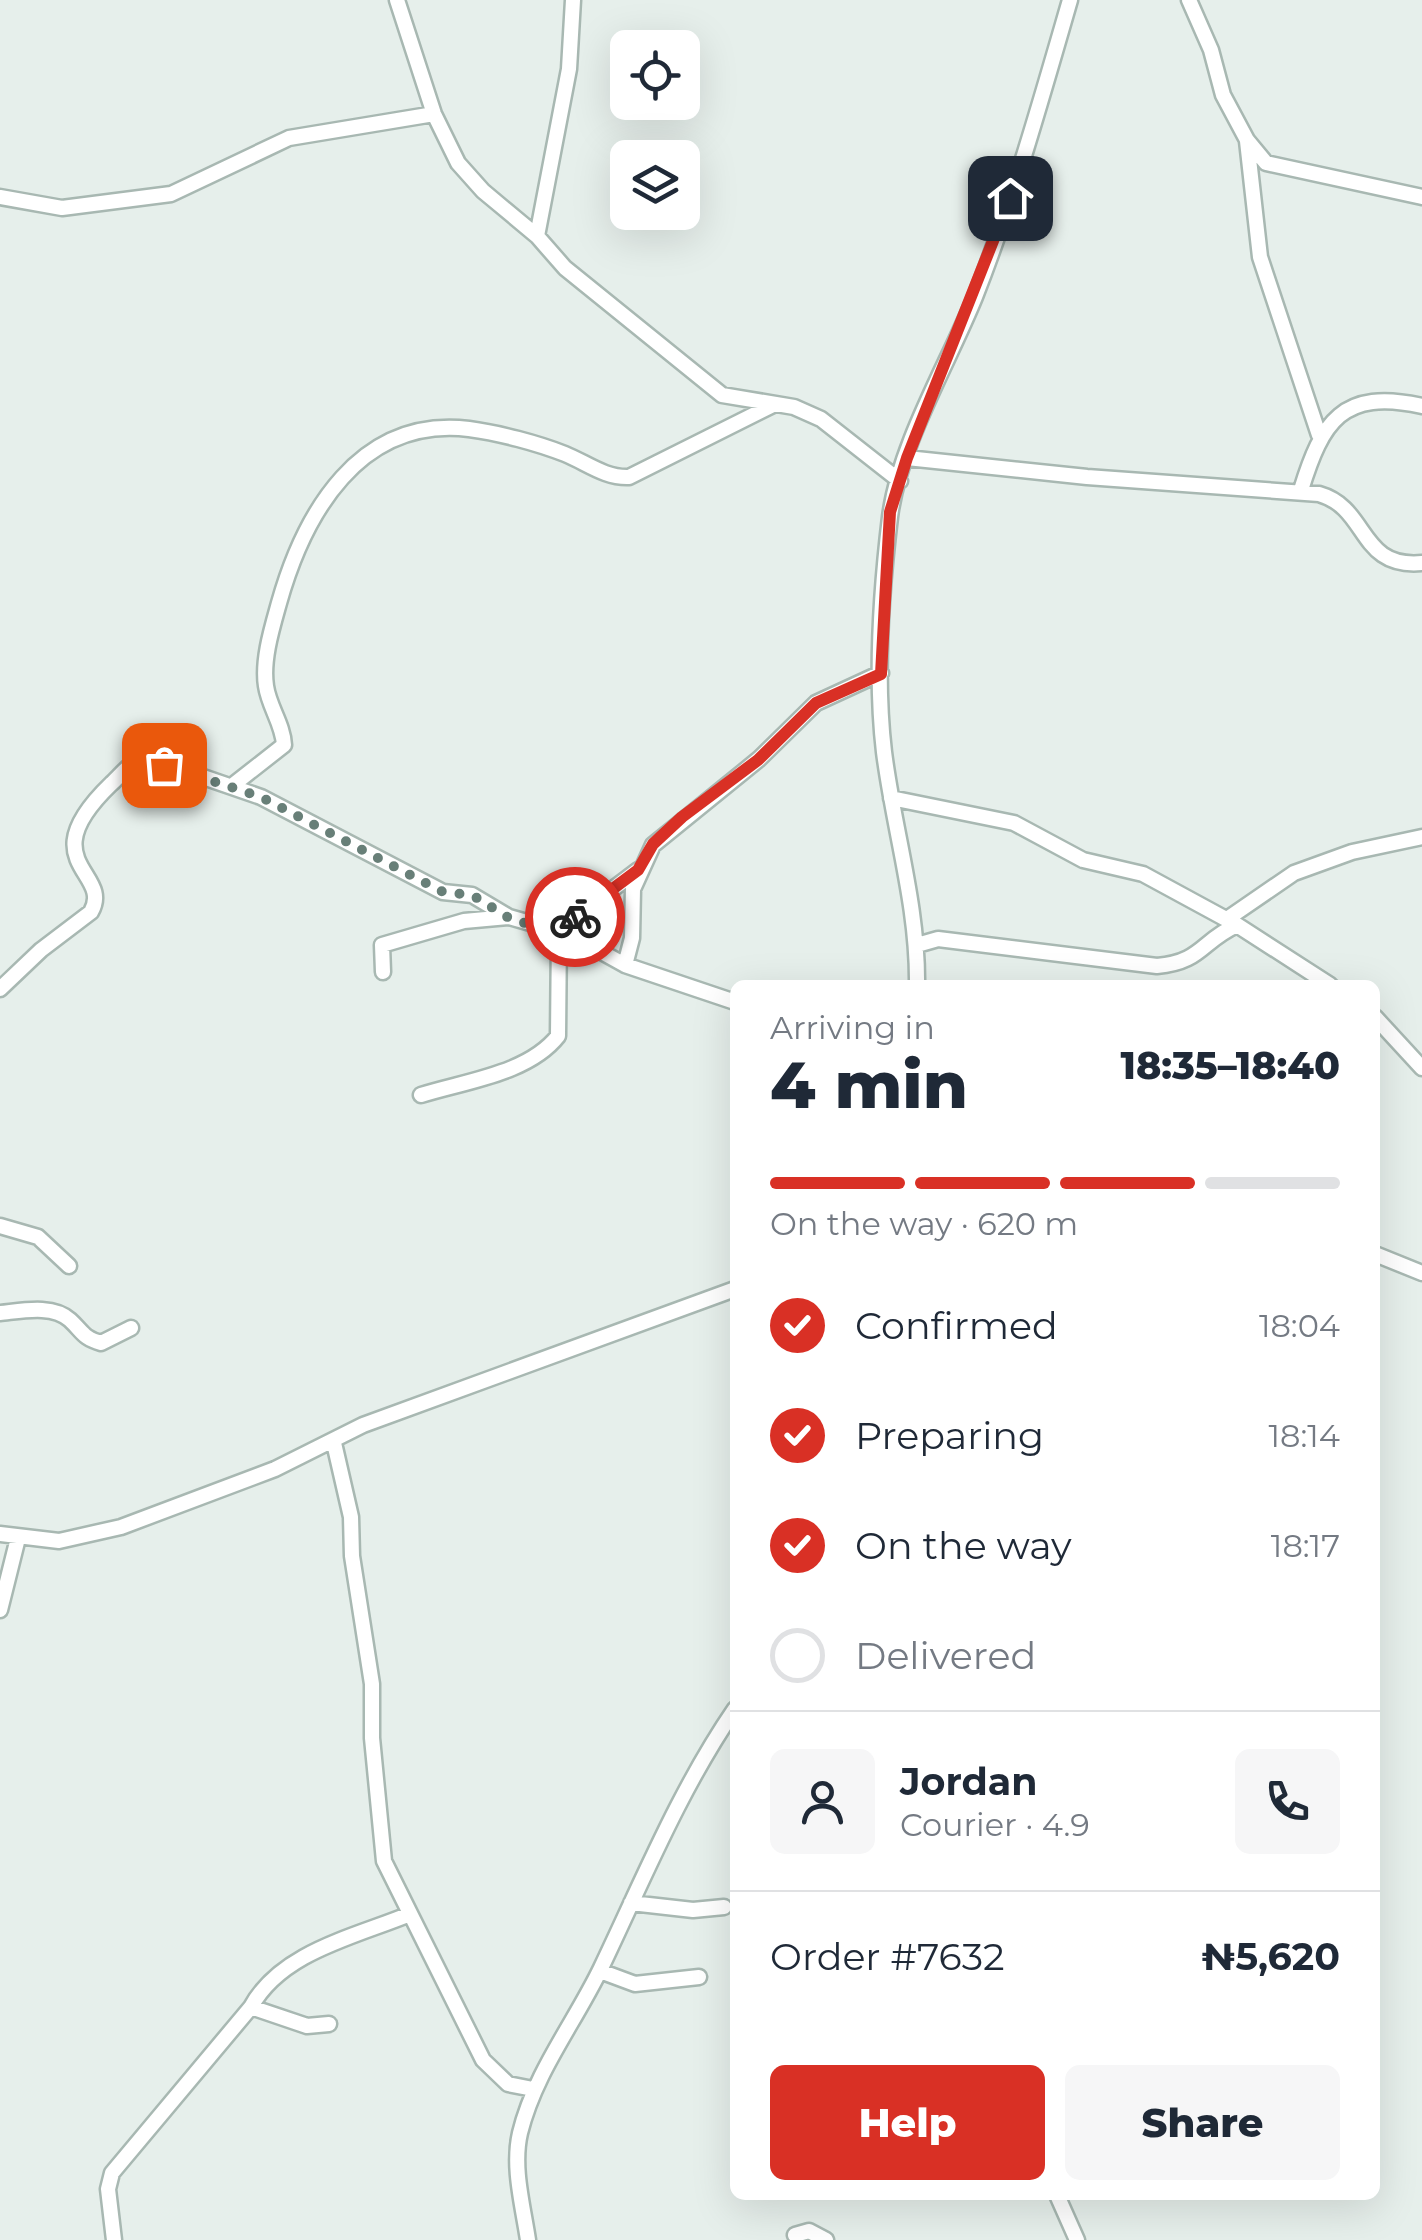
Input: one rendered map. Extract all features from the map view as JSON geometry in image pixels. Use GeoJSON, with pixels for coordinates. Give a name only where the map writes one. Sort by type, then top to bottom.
{"type":"FeatureCollection","features":[{"type":"Feature","properties":{"kind":"street"},"geometry":{"type":"LineString","coordinates":[[397,0],[434,114],[458,163],[483,192],[537,236],[565,268],[722,395],[794,406],[820,420],[900,481]]}},
{"type":"Feature","properties":{"kind":"street"},"geometry":{"type":"LineString","coordinates":[[537,236],[568,69],[574,0]]}},
{"type":"Feature","properties":{"kind":"street"},"geometry":{"type":"LineString","coordinates":[[917,980],[918,945],[884,749],[881,674],[890,512],[907,458],[975,296],[1022,166],[1070,0]]}},
{"type":"Feature","properties":{"kind":"street"},"geometry":{"type":"LineString","coordinates":[[1190,0],[1211,50],[1223,95],[1259,165],[1260,257],[1318,435]]}},
{"type":"Feature","properties":{"kind":"street"},"geometry":{"type":"LineString","coordinates":[[0,196],[62,208],[171,194],[289,138],[434,114]]}},
{"type":"Feature","properties":{"kind":"street"},"geometry":{"type":"LineString","coordinates":[[1259,165],[1422,198]]}},
{"type":"Feature","properties":{"kind":"street"},"geometry":{"type":"LineString","coordinates":[[1301,490],[1318,435],[1332,418],[1384,401],[1422,406]]}},
{"type":"Feature","properties":{"kind":"street"},"geometry":{"type":"LineString","coordinates":[[233,785],[284,745],[266,686],[270,634],[289,568],[315,508],[352,464],[402,438],[438,427],[472,430],[564,454],[614,478],[629,477],[775,404]]}},
{"type":"Feature","properties":{"kind":"street"},"geometry":{"type":"LineString","coordinates":[[907,458],[1087,477],[1301,490],[1342,503],[1382,556],[1400,564],[1422,563]]}},
{"type":"Feature","properties":{"kind":"street"},"geometry":{"type":"LineString","coordinates":[[421,1096],[506,1070],[548,1050],[558,1036],[564,933],[579,916],[638,870],[653,844],[758,760],[816,703],[881,674]]}},
{"type":"Feature","properties":{"kind":"street"},"geometry":{"type":"LineString","coordinates":[[0,989],[40,950],[91,912],[95,895],[73,850],[74,835],[87,808],[134,762],[148,758],[189,776],[233,785],[443,892],[472,895],[509,918],[564,933],[625,966],[730,1000]]}},
{"type":"Feature","properties":{"kind":"street"},"geometry":{"type":"LineString","coordinates":[[891,798],[1014,823],[1082,860],[1143,874],[1232,922],[1322,980]]}},
{"type":"Feature","properties":{"kind":"street"},"geometry":{"type":"LineString","coordinates":[[918,945],[938,939],[1157,966],[1185,964],[1294,873],[1352,852],[1422,837]]}},
{"type":"Feature","properties":{"kind":"street"},"geometry":{"type":"LineString","coordinates":[[625,966],[632,938],[638,870]]}},
{"type":"Feature","properties":{"kind":"street"},"geometry":{"type":"LineString","coordinates":[[543,929],[579,916]]}},
{"type":"Feature","properties":{"kind":"street"},"geometry":{"type":"LineString","coordinates":[[383,972],[382,945],[464,920],[509,918]]}},
{"type":"Feature","properties":{"kind":"street"},"geometry":{"type":"LineString","coordinates":[[1380,1022],[1422,1068]]}},
{"type":"Feature","properties":{"kind":"street"},"geometry":{"type":"LineString","coordinates":[[0,1226],[38,1237],[68,1266]]}},
{"type":"Feature","properties":{"kind":"street"},"geometry":{"type":"LineString","coordinates":[[1380,1256],[1422,1273]]}},
{"type":"Feature","properties":{"kind":"street"},"geometry":{"type":"LineString","coordinates":[[0,1534],[59,1541],[98,1534],[334,1444],[363,1425],[730,1291]]}},
{"type":"Feature","properties":{"kind":"street"},"geometry":{"type":"LineString","coordinates":[[0,1313],[46,1310],[60,1314],[71,1321],[82,1338],[100,1343],[131,1328]]}},
{"type":"Feature","properties":{"kind":"street"},"geometry":{"type":"LineString","coordinates":[[334,1444],[352,1517],[352,1556],[372,1684],[372,1738],[384,1861],[483,2060],[508,2084],[533,2089]]}},
{"type":"Feature","properties":{"kind":"street"},"geometry":{"type":"LineString","coordinates":[[0,1610],[18,1538]]}},
{"type":"Feature","properties":{"kind":"street"},"geometry":{"type":"LineString","coordinates":[[528,2240],[518,2174],[519,2138],[533,2089],[600,1971],[684,1792],[730,1717]]}},
{"type":"Feature","properties":{"kind":"street"},"geometry":{"type":"LineString","coordinates":[[631,1903],[693,1910],[724,1907]]}},
{"type":"Feature","properties":{"kind":"street"},"geometry":{"type":"LineString","coordinates":[[114,2240],[108,2189],[112,2173],[250,2007],[260,1989],[288,1964],[410,1914]]}},
{"type":"Feature","properties":{"kind":"street"},"geometry":{"type":"LineString","coordinates":[[600,1971],[634,1984],[699,1977]]}},
{"type":"Feature","properties":{"kind":"street"},"geometry":{"type":"LineString","coordinates":[[250,2007],[308,2026],[329,2024]]}},
{"type":"Feature","properties":{"kind":"street"},"geometry":{"type":"LineString","coordinates":[[1059,2200],[1077,2240]]}},
{"type":"Feature","properties":{"kind":"street"},"geometry":{"type":"LineString","coordinates":[[795,2235],[809,2231],[826,2240]]}},
{"type":"Feature","properties":{"kind":"way so far"},"geometry":{"type":"LineString","coordinates":[[164,765],[261,797],[443,892],[472,895],[509,918],[543,929],[575,917]]}},
{"type":"Feature","properties":{"kind":"route"},"geometry":{"type":"LineString","coordinates":[[575,917],[638,870],[653,844],[758,760],[816,703],[836,690],[881,674],[890,512],[907,458],[975,296],[1010,198]]}}]}
